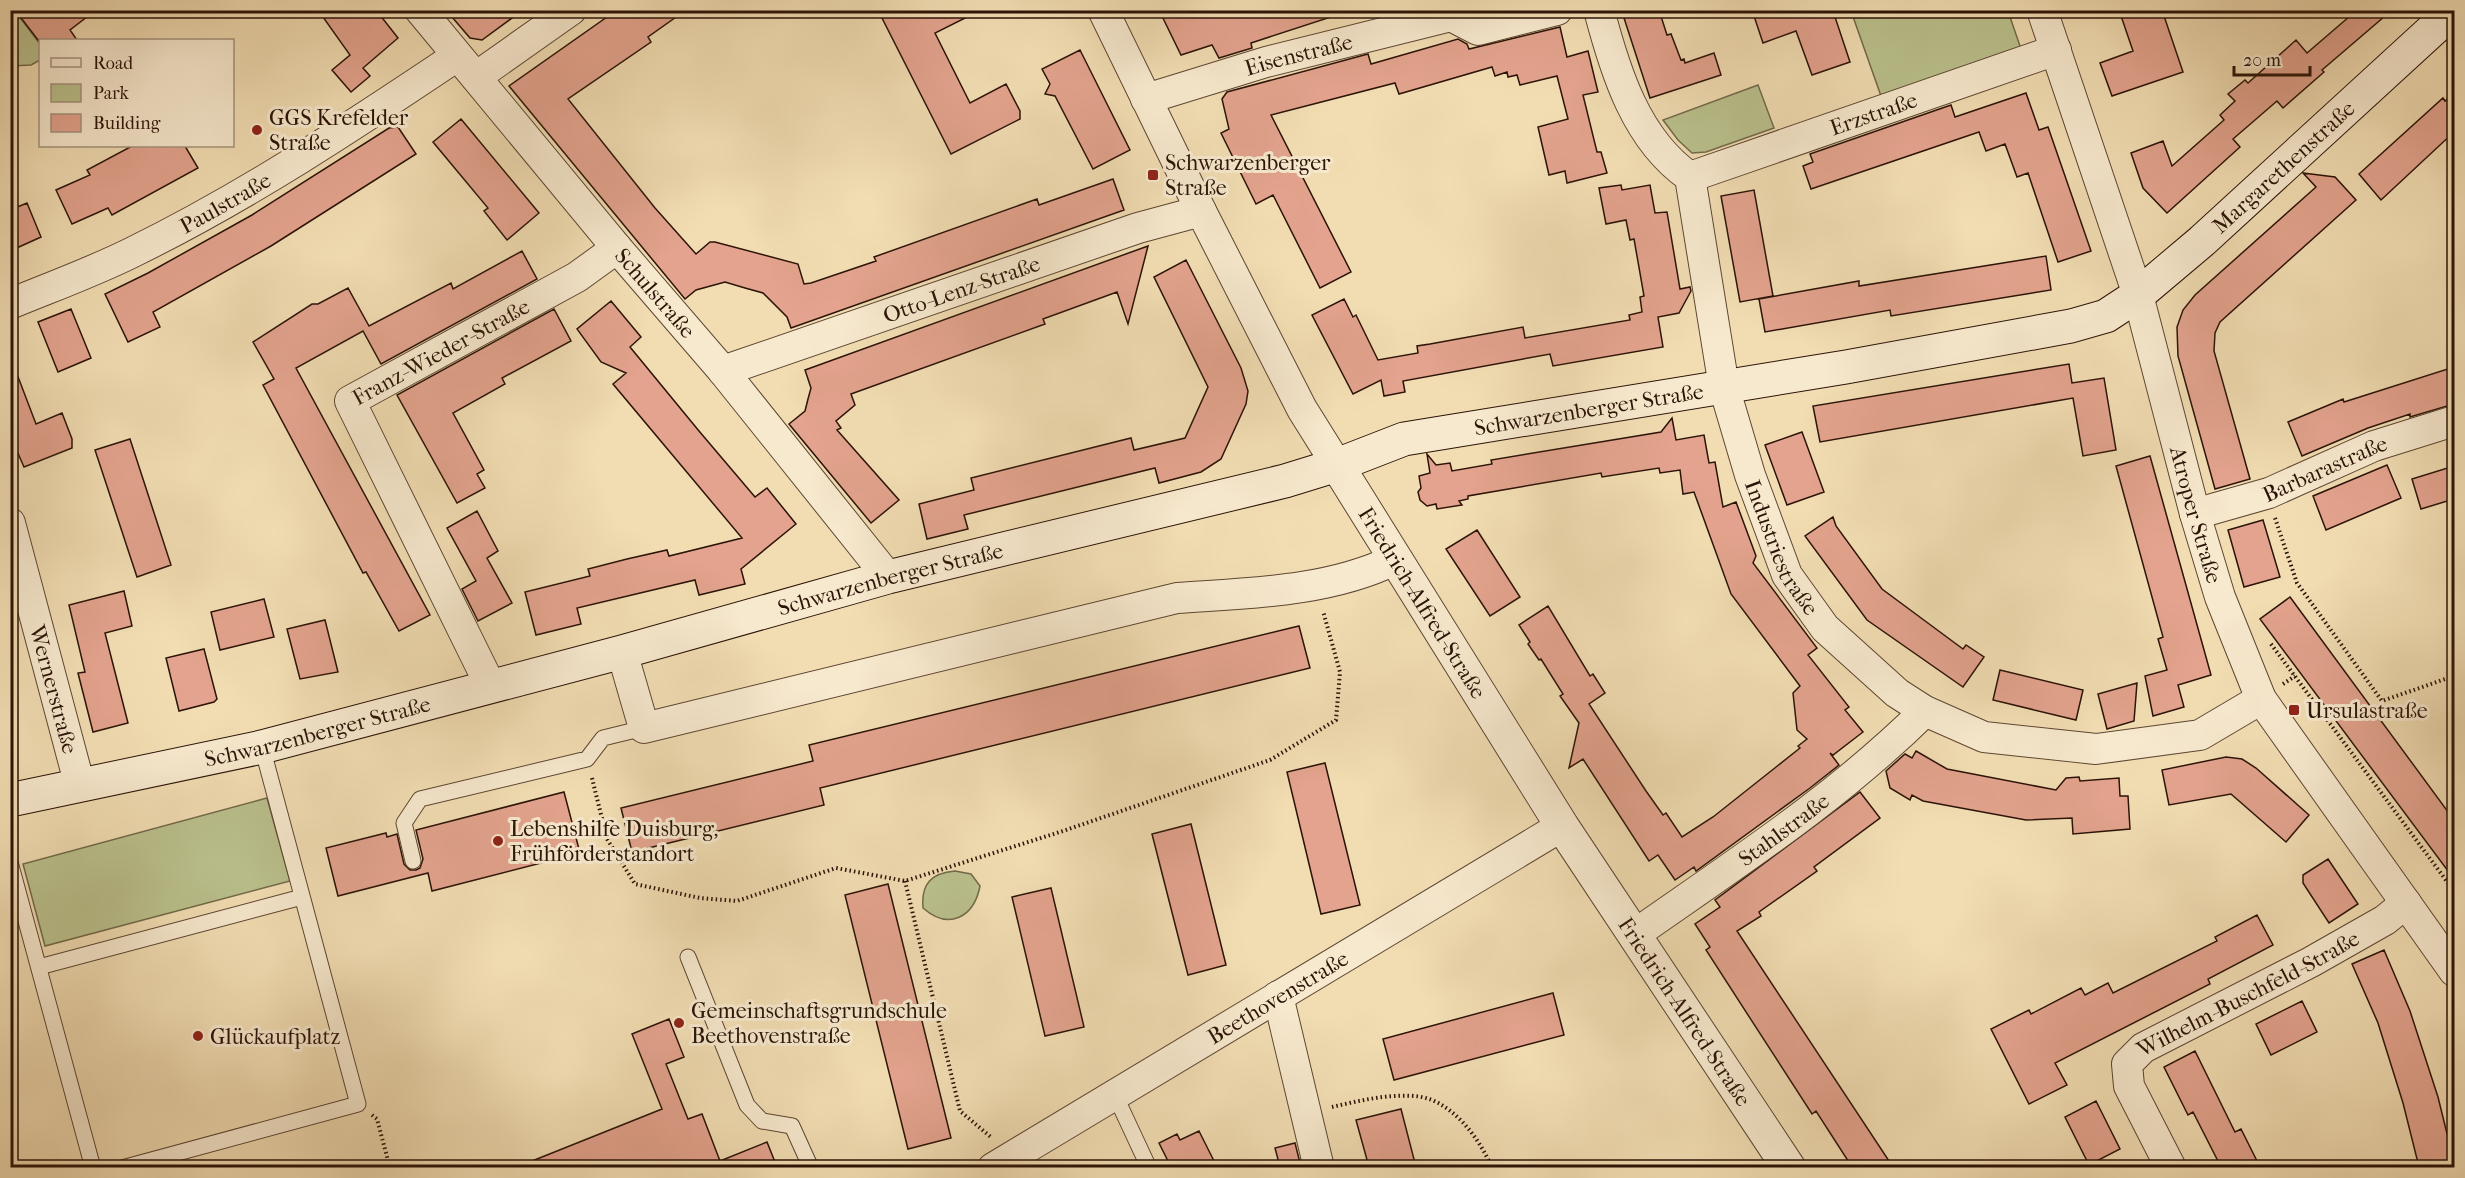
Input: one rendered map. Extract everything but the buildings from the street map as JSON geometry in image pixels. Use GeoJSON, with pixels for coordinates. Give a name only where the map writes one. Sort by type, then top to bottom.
{"type":"FeatureCollection","features":[{"type":"Feature","properties":{"kind":"main road","name":"Margarethenstraße"},"geometry":{"type":"LineString","coordinates":[[2138,295],[2202,241],[2446,13]]}},
{"type":"Feature","properties":{"kind":"main road","name":"Schwarzenberger Straße"},"geometry":{"type":"LineString","coordinates":[[10,800],[262,747],[622,652],[888,578],[1285,481],[1337,465],[1404,439],[1724,387],[2071,326],[2106,316],[2138,295]]}},
{"type":"Feature","properties":{"kind":"main road","name":"Friedrich-Alfred-Straße"},"geometry":{"type":"LineString","coordinates":[[1337,465],[1394,560],[1562,826],[1789,1167]]}},
{"type":"Feature","properties":{"kind":"street","name":"Schulstraße"},"geometry":{"type":"LineString","coordinates":[[420,10],[617,248],[723,371],[888,578]]}},
{"type":"Feature","properties":{"kind":"street","name":"Paulstraße"},"geometry":{"type":"LineString","coordinates":[[10,304],[131,253],[219,207],[466,66],[571,10]]}},
{"type":"Feature","properties":{"kind":"street","name":"Friedrich-Alfred-Straße"},"geometry":{"type":"LineString","coordinates":[[1103,10],[1201,211],[1302,409],[1337,465]]}},
{"type":"Feature","properties":{"kind":"street","name":"Eisenstraße"},"geometry":{"type":"LineString","coordinates":[[1146,99],[1266,62],[1452,13],[1478,30],[1557,10]]}},
{"type":"Feature","properties":{"kind":"street"},"geometry":{"type":"LineString","coordinates":[[1599,10],[1620,79],[1645,132],[1677,168],[1690,177]]}},
{"type":"Feature","properties":{"kind":"street","name":"Atroper Straße"},"geometry":{"type":"LineString","coordinates":[[2042,10],[2138,295],[2195,514],[2220,597],[2261,699],[2454,971]]}},
{"type":"Feature","properties":{"kind":"street","name":"Erzstraße"},"geometry":{"type":"LineString","coordinates":[[1690,177],[2056,50]]}},
{"type":"Feature","properties":{"kind":"street","name":"Industriestraße"},"geometry":{"type":"LineString","coordinates":[[1690,177],[1724,387],[1750,475],[1787,575],[1825,628],[1897,693],[1925,711],[1984,736],[2096,749],[2200,735],[2261,699]]}},
{"type":"Feature","properties":{"kind":"street","name":"Otto-Lenz-Straße"},"geometry":{"type":"LineString","coordinates":[[723,371],[1127,232],[1201,211]]}},
{"type":"Feature","properties":{"kind":"street","name":"Franz-Wieder-Straße"},"geometry":{"type":"LineString","coordinates":[[491,687],[350,401],[577,277],[617,248]]}},
{"type":"Feature","properties":{"kind":"street","name":"Barbarastraße"},"geometry":{"type":"LineString","coordinates":[[2195,514],[2267,494],[2374,446],[2454,420]]}},
{"type":"Feature","properties":{"kind":"street","name":"Wernerstraße"},"geometry":{"type":"LineString","coordinates":[[10,523],[80,786]]}},
{"type":"Feature","properties":{"kind":"street"},"geometry":{"type":"LineString","coordinates":[[622,652],[644,728],[1178,598],[1266,592],[1315,584],[1371,571],[1394,560]]}},
{"type":"Feature","properties":{"kind":"street","name":"Stahlstraße"},"geometry":{"type":"LineString","coordinates":[[1634,935],[1832,795],[1890,746],[1925,711]]}},
{"type":"Feature","properties":{"kind":"street","name":"Beethovenstraße"},"geometry":{"type":"LineString","coordinates":[[1004,1162],[1562,826]]}},
{"type":"Feature","properties":{"kind":"street","name":"Wilhelm-Buschfeld-Straße"},"geometry":{"type":"LineString","coordinates":[[2171,1167],[2129,1086],[2127,1064],[2143,1048],[2311,962],[2385,920],[2406,903]]}},
{"type":"Feature","properties":{"kind":"street"},"geometry":{"type":"LineString","coordinates":[[1278,996],[1319,1167]]}},
{"type":"Feature","properties":{"kind":"lane"},"geometry":{"type":"LineString","coordinates":[[413,861],[404,823],[420,799],[587,759],[603,738],[644,728]]}},
{"type":"Feature","properties":{"kind":"lane"},"geometry":{"type":"LineString","coordinates":[[122,1167],[358,1104],[262,747]]}},
{"type":"Feature","properties":{"kind":"lane"},"geometry":{"type":"LineString","coordinates":[[10,862],[93,1167]]}},
{"type":"Feature","properties":{"kind":"lane"},"geometry":{"type":"LineString","coordinates":[[39,967],[302,897]]}},
{"type":"Feature","properties":{"kind":"lane"},"geometry":{"type":"LineString","coordinates":[[688,957],[747,1105],[762,1121],[792,1126],[811,1167]]}},
{"type":"Feature","properties":{"kind":"lane"},"geometry":{"type":"LineString","coordinates":[[1115,1095],[1149,1167]]}},
{"type":"Feature","properties":{"kind":"path"},"geometry":{"type":"LineString","coordinates":[[2267,494],[2297,583],[2382,701],[2454,676]]}},
{"type":"Feature","properties":{"kind":"path"},"geometry":{"type":"LineString","coordinates":[[587,759],[607,839],[634,884],[700,898],[737,901],[837,868],[905,881],[1064,831],[1270,760],[1336,720],[1340,672],[1315,584]]}},
{"type":"Feature","properties":{"kind":"path"},"geometry":{"type":"LineString","coordinates":[[2264,636],[2454,891]]}},
{"type":"Feature","properties":{"kind":"path"},"geometry":{"type":"LineString","coordinates":[[905,881],[960,1112],[1004,1162]]}},
{"type":"Feature","properties":{"kind":"path"},"geometry":{"type":"LineString","coordinates":[[1306,1112],[1367,1098],[1416,1096],[1443,1106],[1459,1118],[1486,1153],[1492,1167]]}},
{"type":"Feature","properties":{"kind":"path"},"geometry":{"type":"LineString","coordinates":[[358,1104],[377,1119],[390,1167]]}},
{"type":"Feature","properties":{"kind":"green space"},"geometry":{"type":"Polygon","coordinates":[[[11,10],[15,11],[39,43],[39,61],[31,65],[11,66],[11,10]]]}},
{"type":"Feature","properties":{"kind":"green space"},"geometry":{"type":"Polygon","coordinates":[[[1851,11],[2008,11],[2021,49],[1881,96],[1851,11]]]}},
{"type":"Feature","properties":{"kind":"green space"},"geometry":{"type":"Polygon","coordinates":[[[1758,85],[1774,128],[1706,152],[1692,153],[1678,140],[1663,120],[1758,85]]]}},
{"type":"Feature","properties":{"kind":"green space"},"geometry":{"type":"Polygon","coordinates":[[[267,798],[290,881],[45,946],[23,864],[267,798]]]}},
{"type":"Feature","properties":{"kind":"green space"},"geometry":{"type":"Polygon","coordinates":[[[955,871],[971,874],[980,886],[977,897],[966,913],[951,919],[942,919],[923,908],[924,892],[929,881],[934,877],[955,871]]]}},
{"type":"Feature","properties":{"kind":"place","name":"GGS Krefelder Straße"},"geometry":{"type":"Point","coordinates":[257,130]}},
{"type":"Feature","properties":{"kind":"place","name":"Schwarzenberger Straße"},"geometry":{"type":"Point","coordinates":[1153,175]}},
{"type":"Feature","properties":{"kind":"place","name":"Ursulastraße"},"geometry":{"type":"Point","coordinates":[2294,710]}},
{"type":"Feature","properties":{"kind":"place","name":"Lebenshilfe Duisburg, Frühförderstandort"},"geometry":{"type":"Point","coordinates":[498,841]}},
{"type":"Feature","properties":{"kind":"place","name":"Gemeinschaftsgrundschule Beethovenstraße"},"geometry":{"type":"Point","coordinates":[679,1023]}},
{"type":"Feature","properties":{"kind":"place","name":"Glückaufplatz"},"geometry":{"type":"Point","coordinates":[198,1036]}}]}
